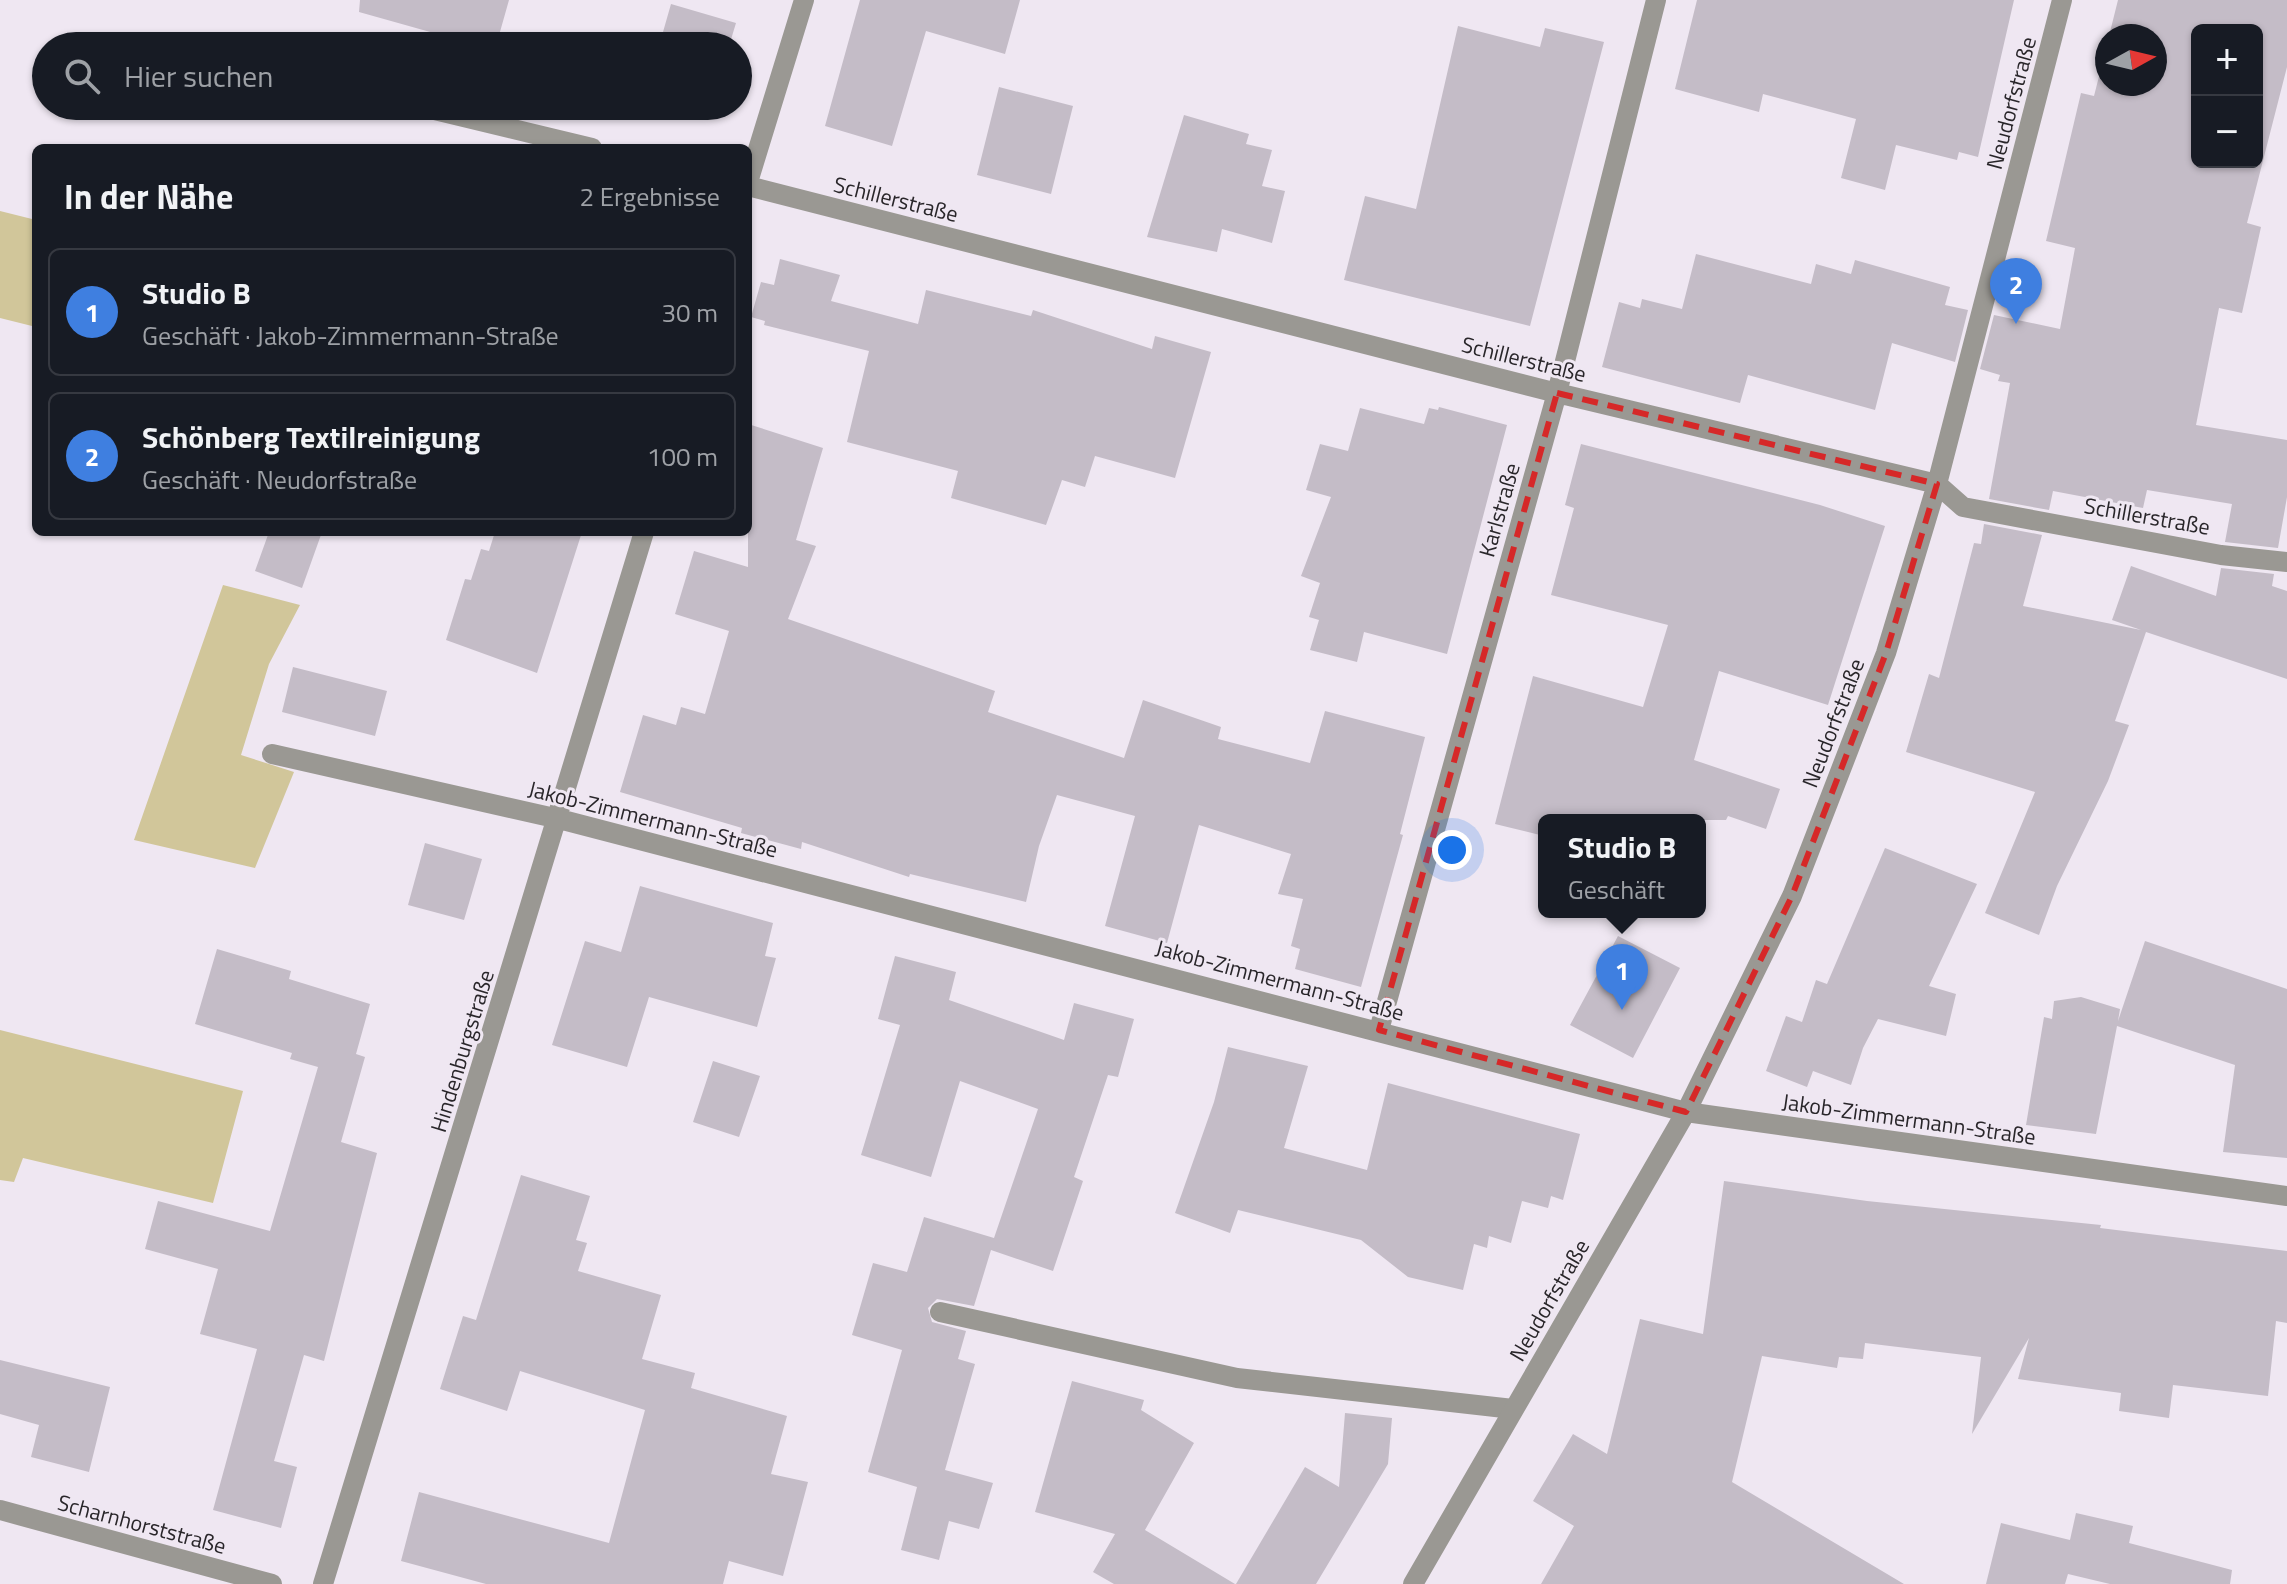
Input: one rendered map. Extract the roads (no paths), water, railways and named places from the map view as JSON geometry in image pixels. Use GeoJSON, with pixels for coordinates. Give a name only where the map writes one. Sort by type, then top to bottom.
{"type":"FeatureCollection","features":[{"type":"Feature","properties":{"kind":"street"},"geometry":{"type":"LineString","coordinates":[[752,171],[804,0]]}},
{"type":"Feature","properties":{"kind":"street","name":"Karlstraße"},"geometry":{"type":"LineString","coordinates":[[1379,1030],[1557,393],[1656,0]]}},
{"type":"Feature","properties":{"kind":"street","name":"Neudorfstraße"},"geometry":{"type":"LineString","coordinates":[[1413,1584],[1686,1112],[1798,882],[1886,653],[1937,484],[2062,0]]}},
{"type":"Feature","properties":{"kind":"street"},"geometry":{"type":"LineString","coordinates":[[476,120],[575,144]]}},
{"type":"Feature","properties":{"kind":"street","name":"Schillerstraße"},"geometry":{"type":"LineString","coordinates":[[752,185],[1557,393],[1937,484],[1963,507],[2221,555],[2287,562]]}},
{"type":"Feature","properties":{"kind":"street","name":"Hindenburgstraße"},"geometry":{"type":"LineString","coordinates":[[323,1584],[559,819],[643,536]]}},
{"type":"Feature","properties":{"kind":"street","name":"Jakob-Zimmermann-Straße"},"geometry":{"type":"LineString","coordinates":[[272,754],[559,819],[1686,1112],[2287,1196]]}},
{"type":"Feature","properties":{"kind":"street"},"geometry":{"type":"LineString","coordinates":[[940,1312],[1237,1378],[1513,1409]]}},
{"type":"Feature","properties":{"kind":"street","name":"Scharnhorststraße"},"geometry":{"type":"LineString","coordinates":[[0,1510],[272,1584]]}},
{"type":"Feature","properties":{"kind":"place","name":"Schönberg Textilreinigung"},"geometry":{"type":"Point","coordinates":[2016,324]}},
{"type":"Feature","properties":{"kind":"place","name":"Studio B"},"geometry":{"type":"Point","coordinates":[1622,1010]}}]}
